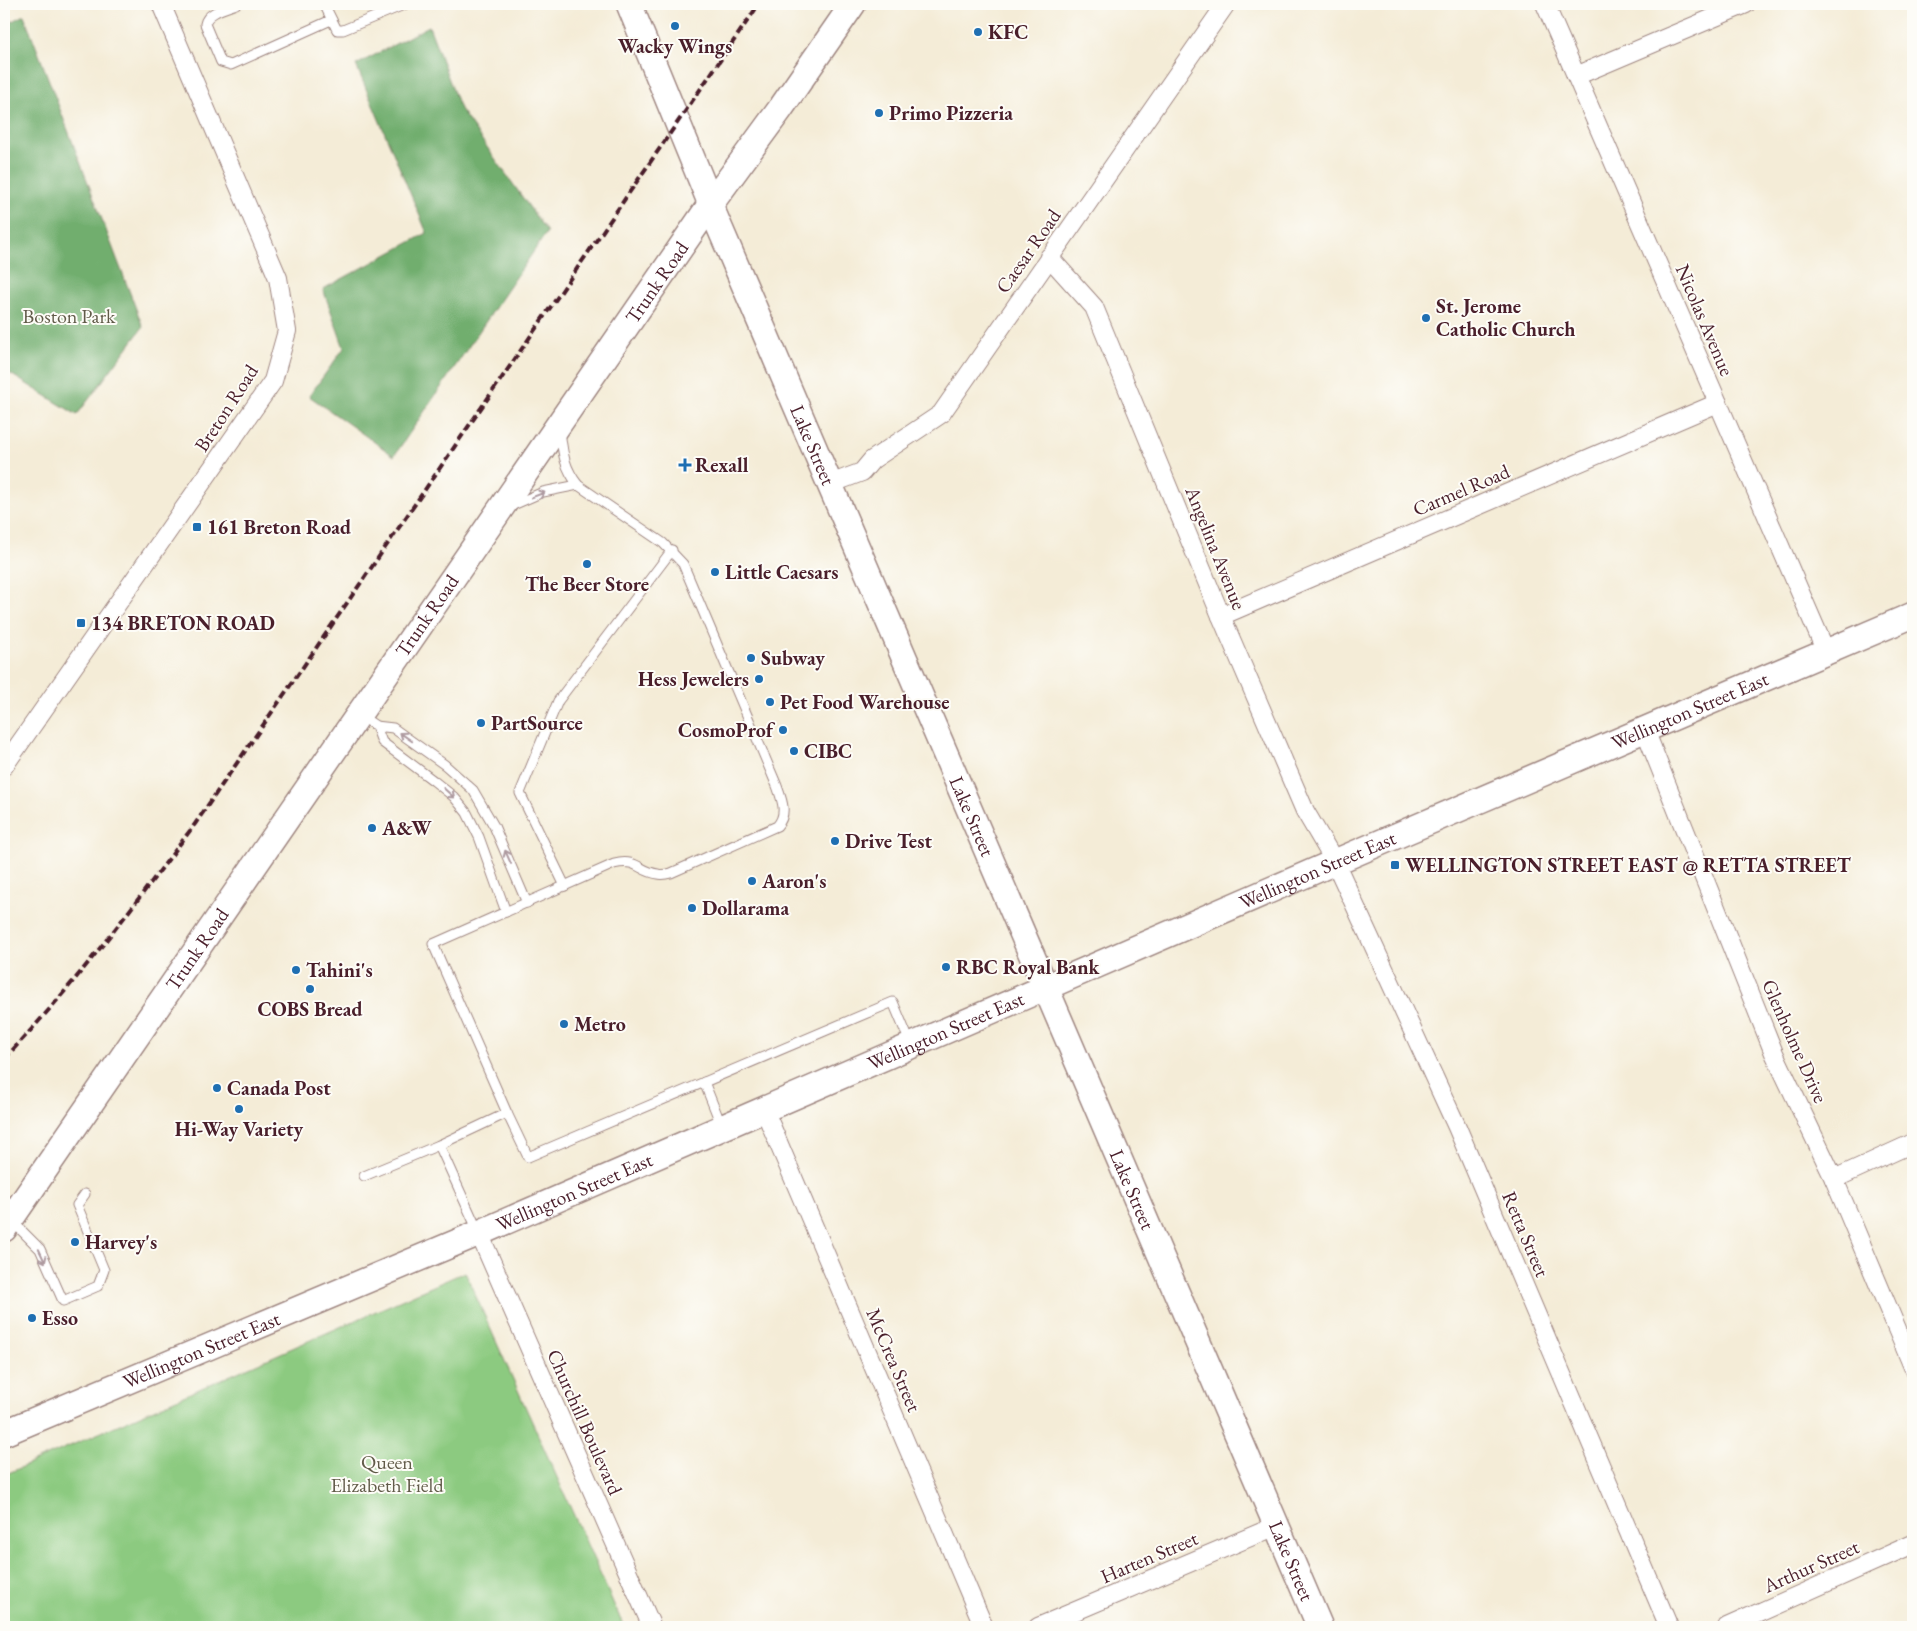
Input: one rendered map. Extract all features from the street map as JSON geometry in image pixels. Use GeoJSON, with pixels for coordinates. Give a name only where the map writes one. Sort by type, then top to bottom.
{"type":"FeatureCollection","features":[{"type":"Feature","properties":{"kind":"main road","name":"Lake Street"},"geometry":{"type":"LineString","coordinates":[[629,4],[710,205],[1320,1627]]}},
{"type":"Feature","properties":{"kind":"main road","name":"Trunk Road"},"geometry":{"type":"LineString","coordinates":[[7,1224],[367,720],[499,511],[710,205],[781,108],[853,4]]}},
{"type":"Feature","properties":{"kind":"main road","name":"Wellington Street East"},"geometry":{"type":"LineString","coordinates":[[4,1441],[15,1428],[479,1233],[1335,862],[1913,615]]}},
{"type":"Feature","properties":{"kind":"street","name":"Breton Road"},"geometry":{"type":"LineString","coordinates":[[4,766],[273,381],[287,331],[278,278],[162,4]]}},
{"type":"Feature","properties":{"kind":"street","name":"Caesar Road"},"geometry":{"type":"LineString","coordinates":[[830,484],[862,472],[872,460],[941,414],[1226,4]]}},
{"type":"Feature","properties":{"kind":"street","name":"Nicolas Avenue"},"geometry":{"type":"LineString","coordinates":[[1545,4],[1826,652]]}},
{"type":"Feature","properties":{"kind":"street"},"geometry":{"type":"LineString","coordinates":[[1576,76],[1746,4]]}},
{"type":"Feature","properties":{"kind":"street","name":"Angelina Avenue"},"geometry":{"type":"LineString","coordinates":[[1049,257],[1094,307],[1221,616],[1305,811],[1335,862]]}},
{"type":"Feature","properties":{"kind":"street","name":"Carmel Road"},"geometry":{"type":"LineString","coordinates":[[1221,616],[1718,403]]}},
{"type":"Feature","properties":{"kind":"street","name":"Glenholme Drive"},"geometry":{"type":"LineString","coordinates":[[1645,730],[1774,1052],[1834,1179],[1913,1367]]}},
{"type":"Feature","properties":{"kind":"street","name":"Retta Street"},"geometry":{"type":"LineString","coordinates":[[1335,862],[1457,1127],[1669,1627]]}},
{"type":"Feature","properties":{"kind":"street","name":"McCrea Street"},"geometry":{"type":"LineString","coordinates":[[764,1109],[984,1627]]}},
{"type":"Feature","properties":{"kind":"street"},"geometry":{"type":"LineString","coordinates":[[1834,1179],[1913,1143]]}},
{"type":"Feature","properties":{"kind":"street","name":"Churchill Boulevard"},"geometry":{"type":"LineString","coordinates":[[479,1233],[652,1627]]}},
{"type":"Feature","properties":{"kind":"street","name":"Harten Street"},"geometry":{"type":"LineString","coordinates":[[1038,1627],[1276,1526]]}},
{"type":"Feature","properties":{"kind":"street","name":"Arthur Street"},"geometry":{"type":"LineString","coordinates":[[1726,1627],[1913,1544]]}},
{"type":"Feature","properties":{"kind":"lane"},"geometry":{"type":"LineString","coordinates":[[236,4],[210,15],[205,20],[221,62],[226,65],[231,65],[331,20]]}},
{"type":"Feature","properties":{"kind":"lane"},"geometry":{"type":"LineString","coordinates":[[324,4],[337,30],[343,30],[406,4]]}},
{"type":"Feature","properties":{"kind":"lane"},"geometry":{"type":"LineString","coordinates":[[559,424],[564,461],[570,475],[578,485],[672,550],[683,564],[784,803],[782,820],[777,826],[671,873],[658,874],[633,862],[624,861],[434,944],[528,1157],[893,1002],[912,1045]]}},
{"type":"Feature","properties":{"kind":"lane"},"geometry":{"type":"LineString","coordinates":[[499,511],[543,492],[578,485]]}},
{"type":"Feature","properties":{"kind":"lane"},"geometry":{"type":"LineString","coordinates":[[565,886],[520,793],[558,701],[672,550]]}},
{"type":"Feature","properties":{"kind":"lane"},"geometry":{"type":"LineString","coordinates":[[367,720],[393,728],[445,765],[473,790],[494,826],[527,902]]}},
{"type":"Feature","properties":{"kind":"lane"},"geometry":{"type":"LineString","coordinates":[[367,720],[382,742],[434,780],[454,797],[466,813],[478,837],[506,912]]}},
{"type":"Feature","properties":{"kind":"lane"},"geometry":{"type":"LineString","coordinates":[[704,1082],[722,1128]]}},
{"type":"Feature","properties":{"kind":"lane"},"geometry":{"type":"LineString","coordinates":[[364,1176],[440,1145],[507,1113]]}},
{"type":"Feature","properties":{"kind":"lane"},"geometry":{"type":"LineString","coordinates":[[440,1145],[479,1233]]}},
{"type":"Feature","properties":{"kind":"lane"},"geometry":{"type":"LineString","coordinates":[[7,1224],[40,1249],[63,1301],[98,1286],[104,1270],[77,1205],[85,1194]]}},
{"type":"Feature","properties":{"kind":"green space","name":"Boston Park"},"geometry":{"type":"Polygon","coordinates":[[[24,15],[143,327],[77,415],[4,370],[4,25],[24,15]]]}},
{"type":"Feature","properties":{"kind":"green space"},"geometry":{"type":"Polygon","coordinates":[[[429,26],[460,109],[547,232],[394,456],[309,396],[344,348],[323,289],[427,233],[356,65],[429,26]]]}},
{"type":"Feature","properties":{"kind":"green space","name":"Queen Elizabeth Field"},"geometry":{"type":"Polygon","coordinates":[[[465,1272],[624,1627],[4,1627],[4,1475],[465,1272]]]}},
{"type":"Feature","properties":{"kind":"railway"},"geometry":{"type":"LineString","coordinates":[[4,1059],[79,974],[195,824],[759,4]]}},
{"type":"Feature","properties":{"kind":"place","name":"Wacky Wings"},"geometry":{"type":"Point","coordinates":[675,26]}},
{"type":"Feature","properties":{"kind":"place","name":"KFC"},"geometry":{"type":"Point","coordinates":[978,32]}},
{"type":"Feature","properties":{"kind":"place","name":"Primo Pizzeria"},"geometry":{"type":"Point","coordinates":[879,113]}},
{"type":"Feature","properties":{"kind":"place","name":"St. Jerome Catholic Church"},"geometry":{"type":"Point","coordinates":[1426,318]}},
{"type":"Feature","properties":{"kind":"place","name":"Rexall"},"geometry":{"type":"Point","coordinates":[685,465]}},
{"type":"Feature","properties":{"kind":"place","name":"161 Breton Road"},"geometry":{"type":"Point","coordinates":[197,527]}},
{"type":"Feature","properties":{"kind":"place","name":"The Beer Store"},"geometry":{"type":"Point","coordinates":[587,564]}},
{"type":"Feature","properties":{"kind":"place","name":"Little Caesars"},"geometry":{"type":"Point","coordinates":[715,572]}},
{"type":"Feature","properties":{"kind":"place","name":"134 BRETON ROAD"},"geometry":{"type":"Point","coordinates":[81,623]}},
{"type":"Feature","properties":{"kind":"place","name":"Subway"},"geometry":{"type":"Point","coordinates":[751,658]}},
{"type":"Feature","properties":{"kind":"place","name":"Hess Jewelers"},"geometry":{"type":"Point","coordinates":[759,679]}},
{"type":"Feature","properties":{"kind":"place","name":"Pet Food Warehouse"},"geometry":{"type":"Point","coordinates":[770,702]}},
{"type":"Feature","properties":{"kind":"place","name":"PartSource"},"geometry":{"type":"Point","coordinates":[481,723]}},
{"type":"Feature","properties":{"kind":"place","name":"CosmoProf"},"geometry":{"type":"Point","coordinates":[783,730]}},
{"type":"Feature","properties":{"kind":"place","name":"CIBC"},"geometry":{"type":"Point","coordinates":[794,751]}},
{"type":"Feature","properties":{"kind":"place","name":"A&W"},"geometry":{"type":"Point","coordinates":[372,828]}},
{"type":"Feature","properties":{"kind":"place","name":"Drive Test"},"geometry":{"type":"Point","coordinates":[835,841]}},
{"type":"Feature","properties":{"kind":"place","name":"WELLINGTON STREET EAST @ RETTA STREET"},"geometry":{"type":"Point","coordinates":[1395,865]}},
{"type":"Feature","properties":{"kind":"place","name":"Aaron's"},"geometry":{"type":"Point","coordinates":[752,881]}},
{"type":"Feature","properties":{"kind":"place","name":"Dollarama"},"geometry":{"type":"Point","coordinates":[692,908]}},
{"type":"Feature","properties":{"kind":"place","name":"RBC Royal Bank"},"geometry":{"type":"Point","coordinates":[946,967]}},
{"type":"Feature","properties":{"kind":"place","name":"Tahini's"},"geometry":{"type":"Point","coordinates":[296,970]}},
{"type":"Feature","properties":{"kind":"place","name":"COBS Bread"},"geometry":{"type":"Point","coordinates":[310,989]}},
{"type":"Feature","properties":{"kind":"place","name":"Metro"},"geometry":{"type":"Point","coordinates":[564,1024]}},
{"type":"Feature","properties":{"kind":"place","name":"Canada Post"},"geometry":{"type":"Point","coordinates":[217,1088]}},
{"type":"Feature","properties":{"kind":"place","name":"Hi-Way Variety"},"geometry":{"type":"Point","coordinates":[239,1109]}},
{"type":"Feature","properties":{"kind":"place","name":"Harvey's"},"geometry":{"type":"Point","coordinates":[75,1242]}},
{"type":"Feature","properties":{"kind":"place","name":"Esso"},"geometry":{"type":"Point","coordinates":[32,1318]}}]}
